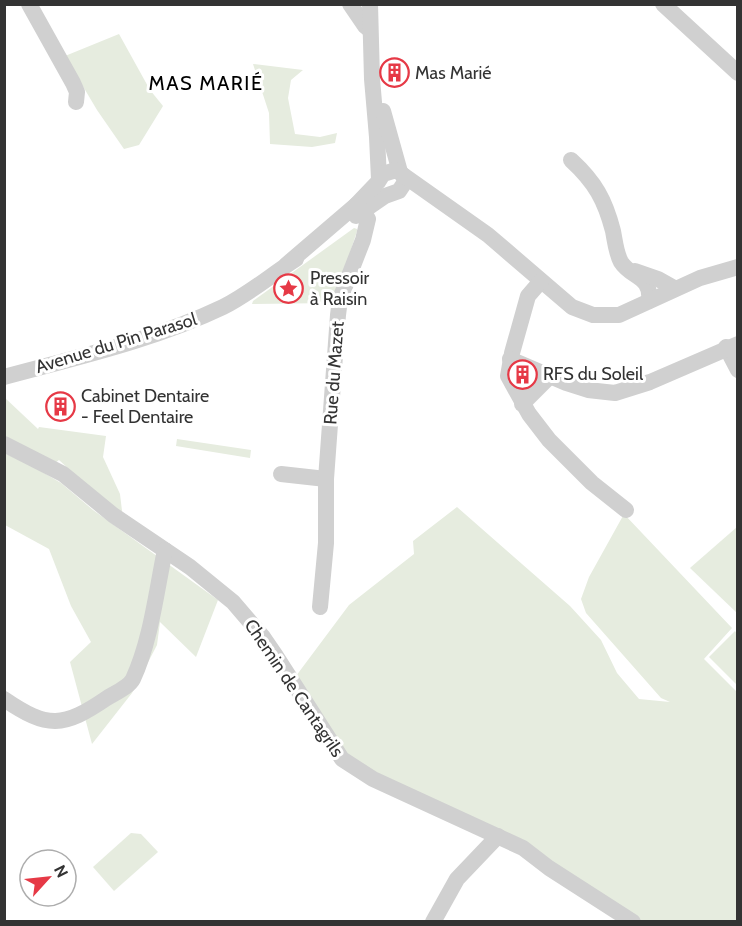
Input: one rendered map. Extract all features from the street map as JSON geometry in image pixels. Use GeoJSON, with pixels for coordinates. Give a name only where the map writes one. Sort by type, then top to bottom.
{"type":"FeatureCollection","features":[{"type":"Feature","properties":{"kind":"street"},"geometry":{"type":"LineString","coordinates":[[29,4],[73,83],[77,92],[76,102]]}},
{"type":"Feature","properties":{"kind":"street"},"geometry":{"type":"LineString","coordinates":[[350,4],[370,30]]}},
{"type":"Feature","properties":{"kind":"street"},"geometry":{"type":"LineString","coordinates":[[370,4],[373,66],[391,182],[446,207],[488,235],[572,307],[593,315],[619,315],[674,288],[738,267]]}},
{"type":"Feature","properties":{"kind":"street"},"geometry":{"type":"LineString","coordinates":[[663,4],[738,73]]}},
{"type":"Feature","properties":{"kind":"street"},"geometry":{"type":"LineString","coordinates":[[571,160],[598,191],[609,218],[621,261],[645,282],[650,292],[649,301]]}},
{"type":"Feature","properties":{"kind":"street","name":"Avenue du Pin Parasol"},"geometry":{"type":"LineString","coordinates":[[4,377],[138,339],[193,320],[236,300],[286,265],[391,182]]}},
{"type":"Feature","properties":{"kind":"street","name":"Rue du Mazet"},"geometry":{"type":"LineString","coordinates":[[320,608],[326,543],[326,479],[338,315],[340,299],[368,219],[359,208]]}},
{"type":"Feature","properties":{"kind":"street"},"geometry":{"type":"LineString","coordinates":[[631,270],[658,279],[674,288]]}},
{"type":"Feature","properties":{"kind":"street"},"geometry":{"type":"LineString","coordinates":[[541,281],[528,296],[510,359],[508,376],[522,404],[549,440],[592,483],[626,510]]}},
{"type":"Feature","properties":{"kind":"street"},"geometry":{"type":"LineString","coordinates":[[510,359],[549,377],[588,390],[615,393],[650,382],[732,345],[738,370]]}},
{"type":"Feature","properties":{"kind":"street"},"geometry":{"type":"LineString","coordinates":[[522,404],[549,377]]}},
{"type":"Feature","properties":{"kind":"street","name":"Chemin de Cantagrils"},"geometry":{"type":"LineString","coordinates":[[4,444],[63,474],[113,515],[212,585],[248,619],[276,656],[342,759],[373,779],[523,848],[549,868],[633,921]]}},
{"type":"Feature","properties":{"kind":"street"},"geometry":{"type":"LineString","coordinates":[[281,474],[326,479]]}},
{"type":"Feature","properties":{"kind":"street"},"geometry":{"type":"LineString","coordinates":[[4,699],[22,711],[46,722],[68,720],[99,704],[132,682],[146,640],[165,550]]}},
{"type":"Feature","properties":{"kind":"street"},"geometry":{"type":"LineString","coordinates":[[433,921],[458,879],[498,836]]}},
{"type":"Feature","properties":{"kind":"shaded area"},"geometry":{"type":"Polygon","coordinates":[[[119,34],[150,90],[163,106],[139,145],[124,149],[97,110],[65,56],[119,34]]]}},
{"type":"Feature","properties":{"kind":"shaded area"},"geometry":{"type":"Polygon","coordinates":[[[253,64],[303,70],[291,80],[288,98],[295,134],[320,137],[337,133],[335,143],[312,147],[270,144],[269,113],[253,64]]]}},
{"type":"Feature","properties":{"kind":"shaded area"},"geometry":{"type":"Polygon","coordinates":[[[354,228],[357,231],[334,303],[252,304],[253,301],[354,228]]]}},
{"type":"Feature","properties":{"kind":"shaded area"},"geometry":{"type":"Polygon","coordinates":[[[4,397],[38,429],[39,427],[106,436],[103,457],[120,494],[123,519],[59,460],[55,463],[5,438],[4,397]]]}},
{"type":"Feature","properties":{"kind":"shaded area"},"geometry":{"type":"Polygon","coordinates":[[[177,439],[251,450],[250,458],[176,446],[177,439]]]}},
{"type":"Feature","properties":{"kind":"shaded area"},"geometry":{"type":"Polygon","coordinates":[[[4,453],[27,463],[61,483],[93,510],[218,600],[196,657],[160,622],[157,645],[132,693],[92,744],[70,662],[91,642],[71,606],[49,549],[5,525],[4,453]]]}},
{"type":"Feature","properties":{"kind":"shaded area"},"geometry":{"type":"Polygon","coordinates":[[[457,507],[570,606],[601,640],[617,673],[639,699],[670,702],[661,698],[586,613],[581,599],[589,577],[624,514],[732,628],[704,659],[737,692],[737,921],[641,921],[361,767],[340,748],[296,676],[349,605],[414,554],[413,541],[457,507]]]}},
{"type":"Feature","properties":{"kind":"shaded area"},"geometry":{"type":"Polygon","coordinates":[[[737,527],[737,613],[690,568],[737,527]]]}},
{"type":"Feature","properties":{"kind":"shaded area"},"geometry":{"type":"Polygon","coordinates":[[[735,631],[737,634],[737,685],[709,657],[735,631]]]}},
{"type":"Feature","properties":{"kind":"shaded area"},"geometry":{"type":"Polygon","coordinates":[[[131,833],[141,834],[158,852],[114,891],[93,867],[131,833]]]}},
{"type":"Feature","properties":{"kind":"place","name":"Mas Marié"},"geometry":{"type":"Point","coordinates":[394,73]}},
{"type":"Feature","properties":{"kind":"place","name":"Pressoir à Raisin"},"geometry":{"type":"Point","coordinates":[289,288]}},
{"type":"Feature","properties":{"kind":"place","name":"RFS du Soleil"},"geometry":{"type":"Point","coordinates":[522,374]}},
{"type":"Feature","properties":{"kind":"place","name":"Cabinet Dentaire - Feel Dentaire"},"geometry":{"type":"Point","coordinates":[60,406]}},
{"type":"Feature","properties":{"kind":"district","name":"MAS MARIÉ"},"geometry":{"type":"Point","coordinates":[206,83]}}]}
